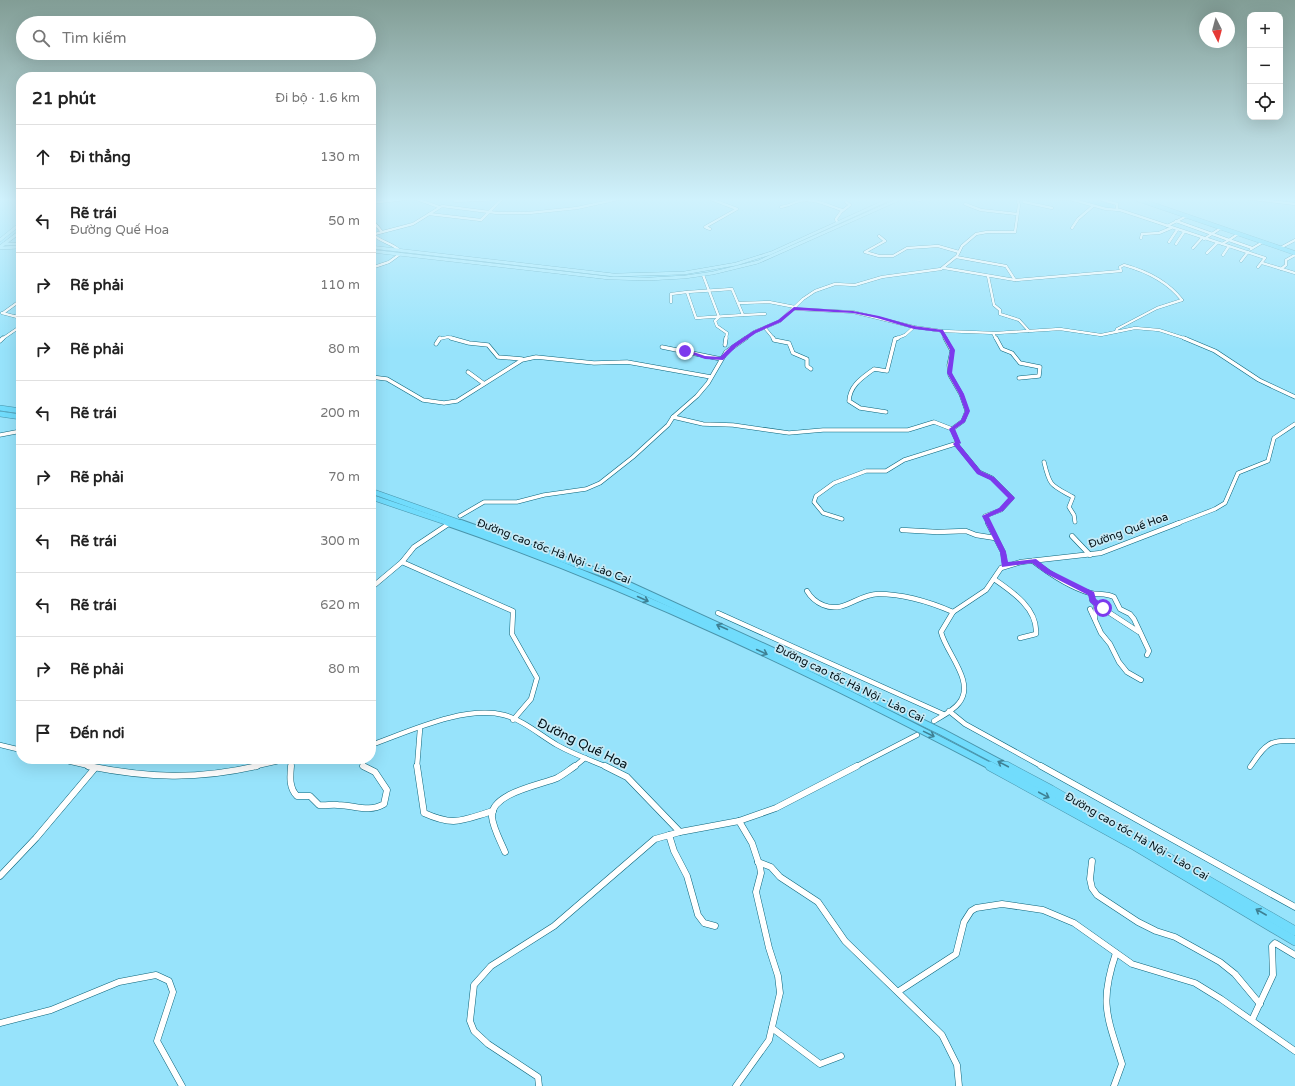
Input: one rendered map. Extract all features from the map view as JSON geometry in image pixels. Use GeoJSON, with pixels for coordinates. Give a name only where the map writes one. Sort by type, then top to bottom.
{"type":"FeatureCollection","features":[{"type":"Feature","properties":{"kind":"highway"},"geometry":{"type":"LineString","coordinates":[[1283,249],[1295,253]]}},
{"type":"Feature","properties":{"kind":"highway"},"geometry":{"type":"LineString","coordinates":[[0,408],[16,411]]}},
{"type":"Feature","properties":{"kind":"highway"},"geometry":{"type":"LineString","coordinates":[[0,411],[16,412]]}},
{"type":"Feature","properties":{"kind":"highway"},"geometry":{"type":"LineString","coordinates":[[0,414],[16,416]]}},
{"type":"Feature","properties":{"kind":"highway"},"geometry":{"type":"LineString","coordinates":[[0,418],[16,420]]}},
{"type":"Feature","properties":{"kind":"highway","name":"Đường cao tốc Hà Nội - Lào Cai"},"geometry":{"type":"LineString","coordinates":[[376,493],[607,575],[819,672],[942,732],[1051,790],[1295,931]]}},
{"type":"Feature","properties":{"kind":"highway","name":"Đường cao tốc Hà Nội - Lào Cai"},"geometry":{"type":"LineString","coordinates":[[376,499],[467,529],[605,582],[805,672],[937,738],[1080,814],[1295,942]]}},
{"type":"Feature","properties":{"kind":"main road"},"geometry":{"type":"LineString","coordinates":[[376,249],[400,254],[610,276],[658,279],[703,275],[730,270],[775,256],[791,249]]}},
{"type":"Feature","properties":{"kind":"main road"},"geometry":{"type":"LineString","coordinates":[[381,249],[610,276],[667,275],[726,266],[770,253],[779,249]]}},
{"type":"Feature","properties":{"kind":"main road"},"geometry":{"type":"LineString","coordinates":[[726,266],[730,270]]}},
{"type":"Feature","properties":{"kind":"street"},"geometry":{"type":"LineString","coordinates":[[871,249],[865,252],[879,256],[893,256],[906,249]]}},
{"type":"Feature","properties":{"kind":"street"},"geometry":{"type":"LineString","coordinates":[[948,249],[960,252]]}},
{"type":"Feature","properties":{"kind":"street"},"geometry":{"type":"LineString","coordinates":[[460,516],[484,502],[517,502],[544,495],[586,488],[600,483],[633,457],[668,425],[673,417],[697,396],[711,377],[721,359],[734,346],[754,332],[780,321],[810,293],[831,285],[855,285],[882,277],[938,270],[944,268],[962,249]]}},
{"type":"Feature","properties":{"kind":"street"},"geometry":{"type":"LineString","coordinates":[[1207,253],[1211,249]]}},
{"type":"Feature","properties":{"kind":"street"},"geometry":{"type":"LineString","coordinates":[[1223,255],[1227,249]]}},
{"type":"Feature","properties":{"kind":"street"},"geometry":{"type":"LineString","coordinates":[[1237,249],[1265,258],[1258,266]]}},
{"type":"Feature","properties":{"kind":"street"},"geometry":{"type":"LineString","coordinates":[[1242,261],[1247,252],[1251,249]]}},
{"type":"Feature","properties":{"kind":"street"},"geometry":{"type":"LineString","coordinates":[[1281,269],[1286,265],[1285,261],[1295,253]]}},
{"type":"Feature","properties":{"kind":"street"},"geometry":{"type":"LineString","coordinates":[[376,266],[389,262],[400,254]]}},
{"type":"Feature","properties":{"kind":"street"},"geometry":{"type":"LineString","coordinates":[[956,257],[1006,266],[1015,280]]}},
{"type":"Feature","properties":{"kind":"street"},"geometry":{"type":"LineString","coordinates":[[1288,259],[1295,261]]}},
{"type":"Feature","properties":{"kind":"street"},"geometry":{"type":"LineString","coordinates":[[1262,263],[1295,273]]}},
{"type":"Feature","properties":{"kind":"street"},"geometry":{"type":"LineString","coordinates":[[944,268],[1015,280],[1121,271],[1120,267],[1125,265],[1139,270],[1160,281],[1182,299],[1160,305],[1142,317],[1118,329],[1116,332]]}},
{"type":"Feature","properties":{"kind":"street"},"geometry":{"type":"LineString","coordinates":[[703,275],[710,290],[719,317]]}},
{"type":"Feature","properties":{"kind":"street"},"geometry":{"type":"LineString","coordinates":[[988,276],[994,305],[1000,309],[1000,314],[1019,320],[1029,331]]}},
{"type":"Feature","properties":{"kind":"street"},"geometry":{"type":"LineString","coordinates":[[671,302],[671,294],[732,289],[743,316]]}},
{"type":"Feature","properties":{"kind":"street"},"geometry":{"type":"LineString","coordinates":[[687,292],[696,318],[765,314]]}},
{"type":"Feature","properties":{"kind":"street"},"geometry":{"type":"LineString","coordinates":[[738,303],[769,302],[795,308],[853,312],[877,316],[914,327],[942,331],[993,333],[1065,329],[1101,335],[1145,328],[1175,334],[1215,350],[1259,380],[1295,397]]}},
{"type":"Feature","properties":{"kind":"street"},"geometry":{"type":"LineString","coordinates":[[1,313],[16,303]]}},
{"type":"Feature","properties":{"kind":"street"},"geometry":{"type":"LineString","coordinates":[[1,313],[15,316]]}},
{"type":"Feature","properties":{"kind":"street"},"geometry":{"type":"LineString","coordinates":[[719,317],[715,321],[716,325],[727,333],[725,345]]}},
{"type":"Feature","properties":{"kind":"street"},"geometry":{"type":"LineString","coordinates":[[886,412],[860,408],[849,401],[849,395],[860,378],[874,369],[887,371],[895,339],[905,335],[914,327]]}},
{"type":"Feature","properties":{"kind":"street"},"geometry":{"type":"LineString","coordinates":[[0,341],[9,332],[16,328]]}},
{"type":"Feature","properties":{"kind":"street"},"geometry":{"type":"LineString","coordinates":[[765,328],[772,334],[774,340],[788,343],[793,353],[807,359],[807,366],[811,370]]}},
{"type":"Feature","properties":{"kind":"street"},"geometry":{"type":"LineString","coordinates":[[942,331],[952,350],[950,373],[961,394],[967,411],[963,421],[952,429]]}},
{"type":"Feature","properties":{"kind":"street"},"geometry":{"type":"LineString","coordinates":[[993,333],[1002,349],[1012,353],[1020,363],[1040,368],[1039,376],[1019,378]]}},
{"type":"Feature","properties":{"kind":"street"},"geometry":{"type":"LineString","coordinates":[[436,344],[440,338],[448,337],[469,343],[488,345],[498,358],[522,360],[540,357],[594,363],[627,362],[711,377]]}},
{"type":"Feature","properties":{"kind":"street"},"geometry":{"type":"LineString","coordinates":[[662,347],[688,351],[705,357],[721,359]]}},
{"type":"Feature","properties":{"kind":"street"},"geometry":{"type":"LineString","coordinates":[[376,378],[389,380],[423,400],[444,403],[457,401],[483,383],[522,360]]}},
{"type":"Feature","properties":{"kind":"street"},"geometry":{"type":"LineString","coordinates":[[468,372],[483,383]]}},
{"type":"Feature","properties":{"kind":"street"},"geometry":{"type":"LineString","coordinates":[[673,417],[703,424],[733,425],[789,433],[823,430],[908,430],[934,422],[952,429],[958,443],[956,444],[979,472],[992,478],[1012,498],[1001,510],[985,516],[1003,552],[1005,565],[1001,568],[986,590],[953,612],[943,627],[941,637],[964,680],[966,691],[960,703],[934,721]]}},
{"type":"Feature","properties":{"kind":"street","name":"Đường Quế Hoa"},"geometry":{"type":"LineString","coordinates":[[1005,565],[1090,555],[1114,548],[1221,506],[1238,473],[1242,470],[1268,461],[1274,438],[1295,424]]}},
{"type":"Feature","properties":{"kind":"street"},"geometry":{"type":"LineString","coordinates":[[0,435],[16,432]]}},
{"type":"Feature","properties":{"kind":"street"},"geometry":{"type":"LineString","coordinates":[[842,519],[823,513],[814,502],[816,496],[834,482],[866,471],[886,471],[904,460],[956,444]]}},
{"type":"Feature","properties":{"kind":"street"},"geometry":{"type":"LineString","coordinates":[[1044,462],[1048,480],[1052,486],[1073,497],[1069,507],[1074,515],[1075,522]]}},
{"type":"Feature","properties":{"kind":"street"},"geometry":{"type":"LineString","coordinates":[[376,584],[402,562],[414,547],[447,525]]}},
{"type":"Feature","properties":{"kind":"street"},"geometry":{"type":"LineString","coordinates":[[902,530],[937,532],[966,531],[976,535],[995,538]]}},
{"type":"Feature","properties":{"kind":"street"},"geometry":{"type":"LineString","coordinates":[[1072,536],[1090,555]]}},
{"type":"Feature","properties":{"kind":"street"},"geometry":{"type":"LineString","coordinates":[[1034,561],[1048,572],[1092,594],[1102,593],[1114,597],[1120,609],[1130,614],[1134,619],[1139,633],[1149,652],[1147,655]]}},
{"type":"Feature","properties":{"kind":"street"},"geometry":{"type":"LineString","coordinates":[[402,562],[513,611],[512,634],[537,678],[531,699],[513,720]]}},
{"type":"Feature","properties":{"kind":"street"},"geometry":{"type":"LineString","coordinates":[[994,579],[1009,590],[1026,606],[1032,615],[1036,628],[1036,634],[1020,638]]}},
{"type":"Feature","properties":{"kind":"street"},"geometry":{"type":"LineString","coordinates":[[806,591],[813,600],[834,609],[844,607],[867,595],[878,594],[934,603],[953,612]]}},
{"type":"Feature","properties":{"kind":"street"},"geometry":{"type":"LineString","coordinates":[[1092,594],[1092,600],[1096,604],[1139,633]]}},
{"type":"Feature","properties":{"kind":"street"},"geometry":{"type":"LineString","coordinates":[[1094,621],[1096,604]]}},
{"type":"Feature","properties":{"kind":"street"},"geometry":{"type":"LineString","coordinates":[[1090,609],[1094,621],[1126,672],[1141,680]]}},
{"type":"Feature","properties":{"kind":"street"},"geometry":{"type":"LineString","coordinates":[[718,614],[943,714]]}},
{"type":"Feature","properties":{"kind":"street"},"geometry":{"type":"LineString","coordinates":[[949,711],[971,728],[1295,907]]}},
{"type":"Feature","properties":{"kind":"street","name":"Đường Quế Hoa"},"geometry":{"type":"LineString","coordinates":[[376,743],[470,714],[502,715],[566,750],[627,776],[680,832]]}},
{"type":"Feature","properties":{"kind":"street"},"geometry":{"type":"LineString","coordinates":[[420,729],[421,744],[417,759],[417,771],[421,786],[420,800],[424,813],[440,820],[457,822],[492,811],[502,800],[512,793],[558,778],[585,758]]}},
{"type":"Feature","properties":{"kind":"street"},"geometry":{"type":"LineString","coordinates":[[539,1086],[538,1077],[488,1044],[474,1031],[470,1021],[474,985],[491,966],[554,926],[655,839],[680,832],[739,821],[776,808],[804,795],[917,735]]}},
{"type":"Feature","properties":{"kind":"street"},"geometry":{"type":"LineString","coordinates":[[1250,768],[1266,744],[1278,741],[1295,741]]}},
{"type":"Feature","properties":{"kind":"street"},"geometry":{"type":"LineString","coordinates":[[0,745],[16,749]]}},
{"type":"Feature","properties":{"kind":"street"},"geometry":{"type":"LineString","coordinates":[[79,764],[147,775],[181,777],[236,771],[266,764]]}},
{"type":"Feature","properties":{"kind":"street"},"geometry":{"type":"LineString","coordinates":[[0,876],[36,838],[94,764]]}},
{"type":"Feature","properties":{"kind":"street"},"geometry":{"type":"LineString","coordinates":[[291,764],[290,777],[295,794],[298,796],[310,796],[319,805],[342,805],[361,809],[380,807],[384,804],[387,790],[375,772],[363,766],[363,764]]}},
{"type":"Feature","properties":{"kind":"street"},"geometry":{"type":"LineString","coordinates":[[492,811],[495,826],[505,852]]}},
{"type":"Feature","properties":{"kind":"street"},"geometry":{"type":"LineString","coordinates":[[736,1086],[763,1049],[772,1028],[780,992],[780,985],[756,892],[761,873],[748,834],[739,821]]}},
{"type":"Feature","properties":{"kind":"street"},"geometry":{"type":"LineString","coordinates":[[669,835],[672,847],[686,874],[692,900],[701,921],[704,924],[715,926]]}},
{"type":"Feature","properties":{"kind":"street"},"geometry":{"type":"LineString","coordinates":[[1092,860],[1090,880],[1092,888],[1097,895],[1138,922],[1156,931],[1175,937],[1220,962],[1235,974],[1260,1004]]}},
{"type":"Feature","properties":{"kind":"street"},"geometry":{"type":"LineString","coordinates":[[758,862],[770,867],[780,877],[818,902],[845,941],[899,991],[942,1035],[957,1065],[959,1086]]}},
{"type":"Feature","properties":{"kind":"street"},"geometry":{"type":"LineString","coordinates":[[899,991],[956,954],[965,921],[969,913],[976,908],[992,904],[1032,906],[1075,922],[1130,963],[1141,968],[1174,974],[1197,984],[1238,1009],[1271,1036],[1295,1051]]}},
{"type":"Feature","properties":{"kind":"street"},"geometry":{"type":"LineString","coordinates":[[1252,1020],[1273,975],[1272,946],[1275,943],[1279,944],[1295,954]]}},
{"type":"Feature","properties":{"kind":"street"},"geometry":{"type":"LineString","coordinates":[[1114,1086],[1122,1064],[1112,1036],[1105,1004],[1106,985],[1116,953]]}},
{"type":"Feature","properties":{"kind":"street"},"geometry":{"type":"LineString","coordinates":[[0,1023],[51,1010],[119,982],[156,976],[161,977],[169,981],[173,992],[157,1038],[158,1044],[182,1086]]}},
{"type":"Feature","properties":{"kind":"street"},"geometry":{"type":"LineString","coordinates":[[772,1028],[820,1064],[841,1056]]}},
{"type":"Feature","properties":{"kind":"route"},"geometry":{"type":"LineString","coordinates":[[685,351],[705,357],[721,359],[726,352],[754,332],[780,321],[794,308],[846,311],[866,314],[914,327],[942,331],[952,350],[952,358],[949,365],[951,378],[963,398],[967,411],[963,421],[952,429],[958,443],[956,444],[979,472],[992,478],[1012,498],[1001,510],[985,516],[1003,552],[1003,561],[1005,565],[1034,561],[1048,572],[1092,594],[1092,600],[1103,608]]}}]}
